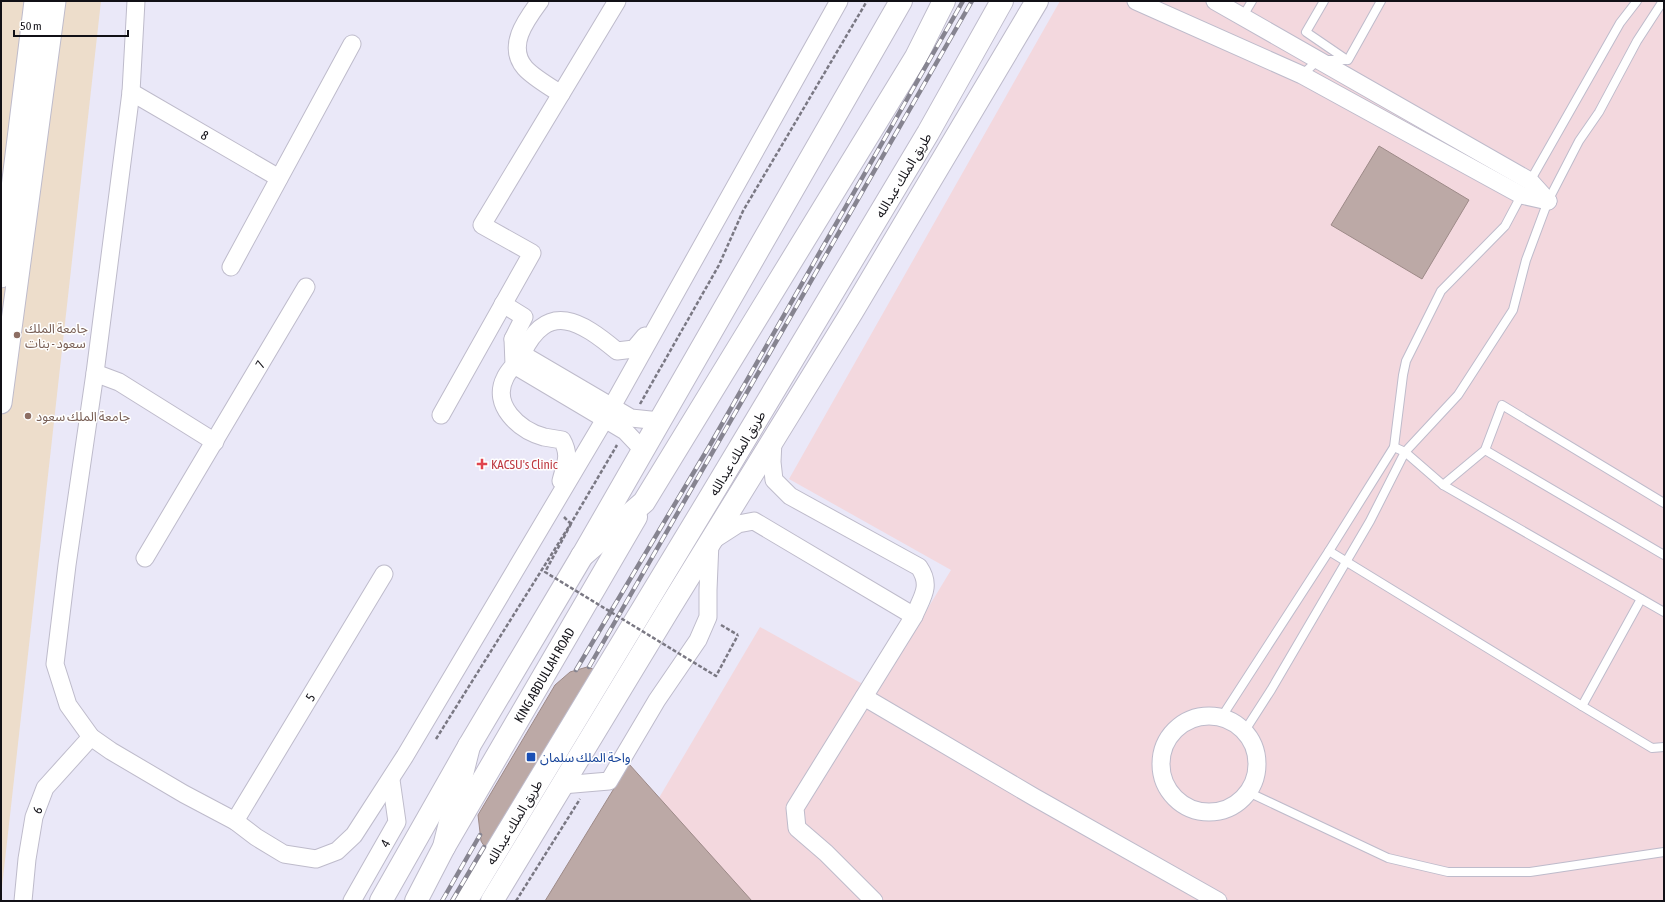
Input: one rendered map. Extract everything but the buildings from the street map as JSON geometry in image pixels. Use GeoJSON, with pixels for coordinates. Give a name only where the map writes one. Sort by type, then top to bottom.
{"type":"FeatureCollection","features":[{"type":"Feature","properties":{"kind":"main road"},"geometry":{"type":"LineString","coordinates":[[381,901],[469,746],[660,421],[901,1]]}},
{"type":"Feature","properties":{"kind":"main road"},"geometry":{"type":"LineString","coordinates":[[582,556],[644,502],[916,57],[944,1]]}},
{"type":"Feature","properties":{"kind":"main road","name":"طريق الملك عبدالله"},"geometry":{"type":"LineString","coordinates":[[466,901],[924,140],[1002,1]]}},
{"type":"Feature","properties":{"kind":"main road"},"geometry":{"type":"LineString","coordinates":[[492,901],[710,542],[856,306],[1037,1]]}},
{"type":"Feature","properties":{"kind":"main road","name":"KING ABDULLAH ROAD"},"geometry":{"type":"LineString","coordinates":[[444,847],[644,502]]}},
{"type":"Feature","properties":{"kind":"main road"},"geometry":{"type":"LineString","coordinates":[[416,901],[444,847],[469,746]]}},
{"type":"Feature","properties":{"kind":"street"},"geometry":{"type":"LineString","coordinates":[[1,277],[35,1]]}},
{"type":"Feature","properties":{"kind":"street"},"geometry":{"type":"LineString","coordinates":[[1,403],[55,1]]}},
{"type":"Feature","properties":{"kind":"street"},"geometry":{"type":"LineString","coordinates":[[136,1],[131,92],[95,373],[67,565],[55,664],[68,705],[91,737],[111,751],[184,794],[235,821],[256,837],[284,854],[316,859],[337,851],[354,835],[391,780],[608,412],[839,1]]}},
{"type":"Feature","properties":{"kind":"street"},"geometry":{"type":"LineString","coordinates":[[540,1],[518,36],[517,54],[526,68],[561,94]]}},
{"type":"Feature","properties":{"kind":"street"},"geometry":{"type":"LineString","coordinates":[[441,415],[532,253],[482,225],[617,1]]}},
{"type":"Feature","properties":{"kind":"street"},"geometry":{"type":"LineString","coordinates":[[1136,1],[1302,75],[1521,196],[1548,201]]}},
{"type":"Feature","properties":{"kind":"street"},"geometry":{"type":"LineString","coordinates":[[1215,1],[1530,181],[1548,201]]}},
{"type":"Feature","properties":{"kind":"street"},"geometry":{"type":"LineString","coordinates":[[231,267],[352,44]]}},
{"type":"Feature","properties":{"kind":"street","name":"8"},"geometry":{"type":"LineString","coordinates":[[131,92],[279,178]]}},
{"type":"Feature","properties":{"kind":"street","name":"7"},"geometry":{"type":"LineString","coordinates":[[145,558],[306,287]]}},
{"type":"Feature","properties":{"kind":"street"},"geometry":{"type":"LineString","coordinates":[[503,304],[524,317],[513,339],[518,359],[628,424],[643,450]]}},
{"type":"Feature","properties":{"kind":"street"},"geometry":{"type":"LineString","coordinates":[[554,505],[566,462],[567,450],[562,440],[543,437],[526,429],[509,415],[503,405],[500,392],[505,377],[529,340],[540,329],[549,323],[561,320],[580,324],[602,338],[617,351],[634,350],[666,310]]}},
{"type":"Feature","properties":{"kind":"street"},"geometry":{"type":"LineString","coordinates":[[95,373],[119,382],[215,442]]}},
{"type":"Feature","properties":{"kind":"street"},"geometry":{"type":"LineString","coordinates":[[628,424],[660,421]]}},
{"type":"Feature","properties":{"kind":"street"},"geometry":{"type":"LineString","coordinates":[[773,440],[772,462],[774,480],[790,496],[919,567],[925,576],[926,588],[914,616],[795,808],[797,828],[826,853],[874,901]]}},
{"type":"Feature","properties":{"kind":"street"},"geometry":{"type":"LineString","coordinates":[[562,784],[609,781],[657,700],[698,640],[708,617],[710,542],[738,524],[754,521],[914,616]]}},
{"type":"Feature","properties":{"kind":"street","name":"5"},"geometry":{"type":"LineString","coordinates":[[235,821],[384,574]]}},
{"type":"Feature","properties":{"kind":"street"},"geometry":{"type":"LineString","coordinates":[[864,697],[1034,797],[1218,901]]}},
{"type":"Feature","properties":{"kind":"street"},"geometry":{"type":"LineString","coordinates":[[1210,716],[1233,723],[1244,732],[1252,742],[1257,761],[1257,768],[1254,781],[1248,792],[1237,803],[1224,810],[1209,813],[1194,810],[1180,803],[1170,793],[1163,779],[1161,764],[1163,749],[1173,732],[1189,720],[1210,716]]}},
{"type":"Feature","properties":{"kind":"street","name":"6"},"geometry":{"type":"LineString","coordinates":[[23,901],[27,859],[34,817],[45,788],[91,737]]}},
{"type":"Feature","properties":{"kind":"street","name":"4"},"geometry":{"type":"LineString","coordinates":[[352,901],[397,822],[391,780]]}},
{"type":"Feature","properties":{"kind":"lane"},"geometry":{"type":"LineString","coordinates":[[1243,16],[1252,1]]}},
{"type":"Feature","properties":{"kind":"lane"},"geometry":{"type":"LineString","coordinates":[[1324,1],[1306,32],[1348,60]]}},
{"type":"Feature","properties":{"kind":"lane"},"geometry":{"type":"LineString","coordinates":[[1348,60],[1381,1]]}},
{"type":"Feature","properties":{"kind":"lane"},"geometry":{"type":"LineString","coordinates":[[1220,718],[1329,551],[1394,447],[1406,361],[1441,291],[1505,226],[1620,23],[1636,1]]}},
{"type":"Feature","properties":{"kind":"lane"},"geometry":{"type":"LineString","coordinates":[[1244,732],[1271,690],[1370,521],[1405,452],[1458,395],[1513,310],[1526,260],[1548,201],[1579,141],[1599,112],[1637,41],[1663,1]]}},
{"type":"Feature","properties":{"kind":"lane"},"geometry":{"type":"LineString","coordinates":[[1302,75],[1318,60],[1348,60]]}},
{"type":"Feature","properties":{"kind":"lane"},"geometry":{"type":"LineString","coordinates":[[1443,485],[1485,450],[1502,405],[1664,503]]}},
{"type":"Feature","properties":{"kind":"lane"},"geometry":{"type":"LineString","coordinates":[[1394,447],[1405,452],[1443,485],[1664,612]]}},
{"type":"Feature","properties":{"kind":"lane"},"geometry":{"type":"LineString","coordinates":[[1485,450],[1664,555]]}},
{"type":"Feature","properties":{"kind":"lane"},"geometry":{"type":"LineString","coordinates":[[1329,551],[1652,748],[1664,746]]}},
{"type":"Feature","properties":{"kind":"lane"},"geometry":{"type":"LineString","coordinates":[[1582,706],[1641,599]]}},
{"type":"Feature","properties":{"kind":"lane"},"geometry":{"type":"LineString","coordinates":[[1248,792],[1388,858],[1448,872],[1530,872],[1664,852]]}},
{"type":"Feature","properties":{"kind":"path"},"geometry":{"type":"LineString","coordinates":[[738,635],[716,676],[545,572],[720,265],[743,211],[868,1]]}},
{"type":"Feature","properties":{"kind":"path"},"geometry":{"type":"LineString","coordinates":[[432,745],[571,524]]}},
{"type":"Feature","properties":{"kind":"path"},"geometry":{"type":"LineString","coordinates":[[516,901],[582,796]]}},
{"type":"Feature","properties":{"kind":"shaded area","name":"جامعة الملك سعود"},"geometry":{"type":"Polygon","coordinates":[[[1,1],[101,1],[1,896],[1,1]]]}},
{"type":"Feature","properties":{"kind":"shaded area"},"geometry":{"type":"Polygon","coordinates":[[[1060,1],[1664,1],[1664,901],[598,901],[760,627],[877,692],[951,570],[789,479],[1060,1]]]}},
{"type":"Feature","properties":{"kind":"railway"},"geometry":{"type":"LineString","coordinates":[[576,670],[710,445],[963,1]]}},
{"type":"Feature","properties":{"kind":"railway"},"geometry":{"type":"LineString","coordinates":[[589,667],[972,1]]}},
{"type":"Feature","properties":{"kind":"railway"},"geometry":{"type":"LineString","coordinates":[[442,901],[480,835]]}},
{"type":"Feature","properties":{"kind":"railway"},"geometry":{"type":"LineString","coordinates":[[452,901],[484,847]]}},
{"type":"Feature","properties":{"kind":"place","name":"جامعة الملك سعود - بنات"},"geometry":{"type":"Point","coordinates":[17,335]}},
{"type":"Feature","properties":{"kind":"place","name":"جامعة الملك سعود"},"geometry":{"type":"Point","coordinates":[28,416]}},
{"type":"Feature","properties":{"kind":"place","name":"KACSU's Clinic"},"geometry":{"type":"Point","coordinates":[482,464]}},
{"type":"Feature","properties":{"kind":"place","name":"واحة الملك سلمان"},"geometry":{"type":"Point","coordinates":[531,757]}}]}
